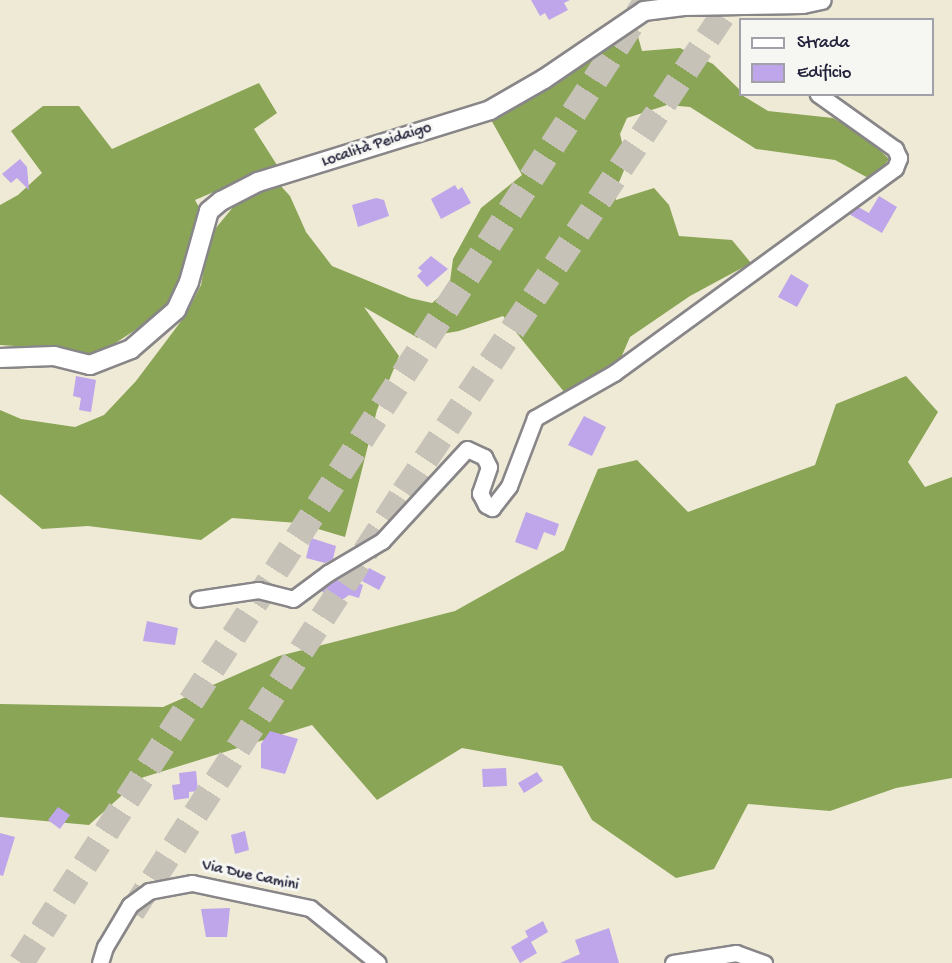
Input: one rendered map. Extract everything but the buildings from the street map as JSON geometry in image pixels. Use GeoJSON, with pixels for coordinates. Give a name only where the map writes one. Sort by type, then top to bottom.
{"type":"FeatureCollection","features":[{"type":"Feature","properties":{"kind":"street","name":"Località Peidaigo"},"geometry":{"type":"LineString","coordinates":[[0,358],[54,356],[90,365],[131,348],[176,310],[189,282],[199,234],[209,211],[258,182],[490,110],[544,79],[644,11],[752,12],[822,0]]}},
{"type":"Feature","properties":{"kind":"street"},"geometry":{"type":"LineString","coordinates":[[198,599],[258,590],[293,599],[327,573],[382,541],[467,449],[484,457],[489,467],[480,493],[486,506],[492,508],[501,501],[535,418],[614,373],[895,168],[899,158],[895,149],[821,96]]}},
{"type":"Feature","properties":{"kind":"street","name":"Via Due Camini"},"geometry":{"type":"LineString","coordinates":[[100,963],[105,946],[130,905],[149,891],[192,883],[310,908],[378,963]]}},
{"type":"Feature","properties":{"kind":"street"},"geometry":{"type":"LineString","coordinates":[[674,963],[736,953],[764,963]]}},
{"type":"Feature","properties":{"kind":"green space"},"geometry":{"type":"Polygon","coordinates":[[[634,22],[642,51],[680,48],[713,64],[739,89],[739,96],[743,96],[768,111],[833,118],[866,137],[889,159],[872,180],[835,160],[756,149],[690,107],[667,105],[627,118],[620,134],[627,163],[615,192],[616,200],[654,188],[669,205],[679,236],[732,240],[751,263],[690,296],[630,337],[620,360],[565,393],[503,316],[459,331],[418,338],[364,307],[399,356],[377,410],[345,537],[298,523],[232,518],[201,540],[88,526],[42,529],[0,494],[0,410],[21,419],[75,427],[104,415],[136,381],[185,316],[201,285],[210,235],[239,200],[279,184],[290,196],[306,232],[332,266],[410,298],[432,303],[449,289],[453,259],[481,208],[522,175],[490,118],[634,22]]]}},
{"type":"Feature","properties":{"kind":"green space"},"geometry":{"type":"Polygon","coordinates":[[[259,83],[277,113],[254,129],[277,165],[195,200],[201,211],[169,308],[94,357],[75,350],[0,345],[0,205],[18,195],[42,173],[11,131],[43,106],[79,106],[112,149],[259,83]]]}},
{"type":"Feature","properties":{"kind":"green space"},"geometry":{"type":"Polygon","coordinates":[[[906,376],[938,412],[908,462],[925,487],[952,477],[952,778],[896,788],[830,811],[748,804],[714,869],[676,878],[592,820],[562,766],[462,748],[377,800],[312,725],[141,778],[89,825],[0,817],[0,704],[163,707],[279,656],[455,611],[564,550],[598,469],[637,460],[688,512],[815,465],[836,404],[906,376]]]}},
{"type":"Feature","properties":{"kind":"tunnel"},"geometry":{"type":"LineString","coordinates":[[21,963],[647,0]]}},
{"type":"Feature","properties":{"kind":"tunnel"},"geometry":{"type":"LineString","coordinates":[[132,912],[404,492],[733,0]]}}]}
